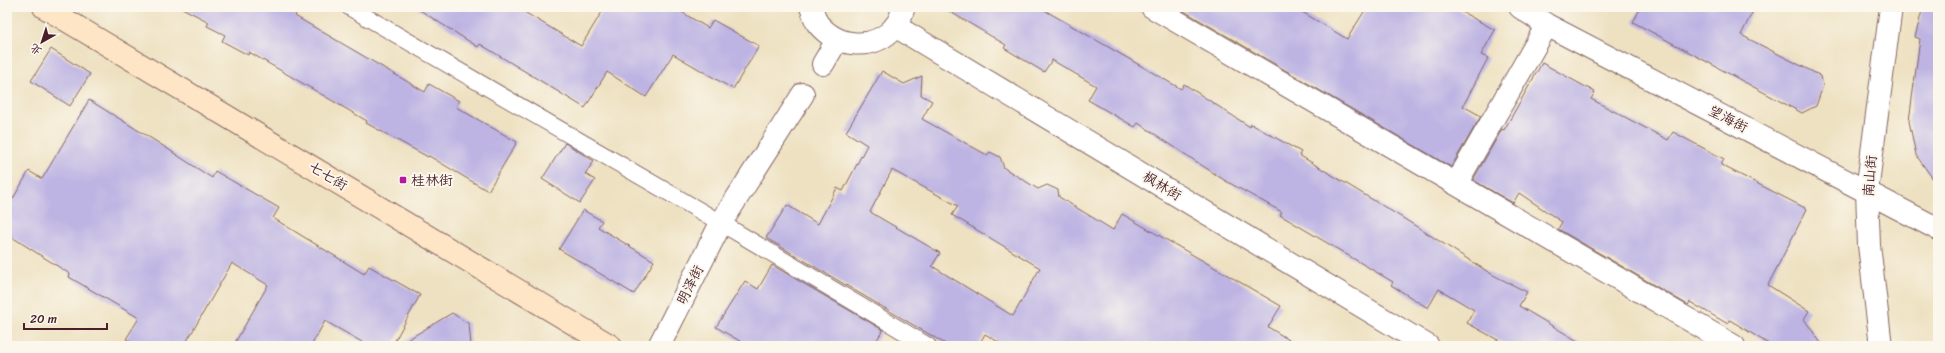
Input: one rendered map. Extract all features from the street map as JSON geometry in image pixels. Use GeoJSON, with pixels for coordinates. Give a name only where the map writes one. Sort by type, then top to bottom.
{"type":"FeatureCollection","features":[{"type":"Feature","properties":{"kind":"main road","name":"七七街"},"geometry":{"type":"LineString","coordinates":[[44,7],[611,346]]}},
{"type":"Feature","properties":{"kind":"street"},"geometry":{"type":"LineString","coordinates":[[811,7],[817,24],[837,40],[858,45],[879,40],[900,17]]}},
{"type":"Feature","properties":{"kind":"street"},"geometry":{"type":"LineString","coordinates":[[1152,7],[1734,346]]}},
{"type":"Feature","properties":{"kind":"street","name":"望海街"},"geometry":{"type":"LineString","coordinates":[[1520,7],[1547,26],[1938,228]]}},
{"type":"Feature","properties":{"kind":"street","name":"南山街"},"geometry":{"type":"LineString","coordinates":[[1881,346],[1869,245],[1867,191],[1891,7]]}},
{"type":"Feature","properties":{"kind":"street","name":"枫林街"},"geometry":{"type":"LineString","coordinates":[[900,17],[1428,346]]}},
{"type":"Feature","properties":{"kind":"street"},"geometry":{"type":"LineString","coordinates":[[1456,184],[1547,26]]}},
{"type":"Feature","properties":{"kind":"street"},"geometry":{"type":"LineString","coordinates":[[823,64],[837,40]]}},
{"type":"Feature","properties":{"kind":"street","name":"明泽街"},"geometry":{"type":"LineString","coordinates":[[659,346],[721,223],[803,94]]}},
{"type":"Feature","properties":{"kind":"lane"},"geometry":{"type":"LineString","coordinates":[[349,7],[721,223],[928,346]]}},
{"type":"Feature","properties":{"kind":"building"},"geometry":{"type":"Polygon","coordinates":[[[180,7],[299,7],[295,16],[425,92],[429,84],[459,101],[456,107],[517,142],[488,191],[429,156],[428,157],[366,123],[367,121],[249,52],[248,55],[222,41],[225,35],[207,26],[209,22],[180,7]]]}},
{"type":"Feature","properties":{"kind":"building"},"geometry":{"type":"Polygon","coordinates":[[[415,7],[516,7],[581,46],[605,7],[673,7],[708,28],[713,20],[759,46],[733,89],[673,54],[646,97],[607,72],[585,108],[480,44],[478,47],[415,7]]]}},
{"type":"Feature","properties":{"kind":"building"},"geometry":{"type":"Polygon","coordinates":[[[942,7],[1039,7],[1181,89],[1184,84],[1250,127],[1251,124],[1301,152],[1299,155],[1493,275],[1527,292],[1519,306],[1586,346],[1509,346],[1467,323],[1474,310],[1439,289],[1428,308],[1391,285],[1393,282],[1280,215],[1282,212],[1224,180],[1138,123],[1135,127],[1088,100],[1096,86],[1052,60],[1044,72],[1004,48],[1006,45],[942,7]]]}},
{"type":"Feature","properties":{"kind":"building"},"geometry":{"type":"Polygon","coordinates":[[[1177,7],[1294,7],[1347,39],[1367,7],[1453,7],[1495,30],[1481,55],[1488,58],[1463,106],[1481,116],[1451,167],[1177,7]]]}},
{"type":"Feature","properties":{"kind":"building"},"geometry":{"type":"Polygon","coordinates":[[[1641,7],[1755,7],[1741,35],[1821,76],[1823,86],[1816,106],[1802,113],[1633,22],[1641,7]]]}},
{"type":"Feature","properties":{"kind":"building"},"geometry":{"type":"Polygon","coordinates":[[[1923,7],[1938,7],[1938,186],[1916,155],[1909,121],[1920,39],[1915,37],[1923,7]]]}},
{"type":"Feature","properties":{"kind":"building"},"geometry":{"type":"Polygon","coordinates":[[[51,49],[90,74],[70,106],[31,81],[51,49]]]}},
{"type":"Feature","properties":{"kind":"building"},"geometry":{"type":"Polygon","coordinates":[[[1542,63],[1595,92],[1591,99],[1668,140],[1673,132],[1724,159],[1721,165],[1807,209],[1768,285],[1809,311],[1804,319],[1823,346],[1772,346],[1730,320],[1728,324],[1690,302],[1688,305],[1558,229],[1562,222],[1519,193],[1513,203],[1473,180],[1502,129],[1504,130],[1542,63]]]}},
{"type":"Feature","properties":{"kind":"building"},"geometry":{"type":"Polygon","coordinates":[[[882,71],[904,84],[922,76],[921,95],[932,101],[922,119],[987,155],[990,152],[1000,157],[1004,168],[1038,189],[1047,185],[1058,190],[1059,197],[1113,230],[1122,214],[1281,306],[1268,327],[1299,346],[1005,346],[985,334],[978,346],[949,346],[766,238],[787,205],[818,224],[837,188],[843,191],[867,145],[846,132],[882,71]],[[892,170],[870,212],[940,253],[932,266],[1013,316],[1040,268],[952,215],[958,206],[892,170]]]}},
{"type":"Feature","properties":{"kind":"building"},"geometry":{"type":"Polygon","coordinates":[[[89,100],[212,178],[215,171],[279,208],[273,218],[364,274],[369,266],[420,295],[392,346],[369,346],[325,321],[311,346],[233,346],[268,285],[232,263],[184,346],[139,346],[126,339],[139,318],[69,277],[70,274],[7,234],[7,209],[29,171],[42,179],[89,100]]]}},
{"type":"Feature","properties":{"kind":"building"},"geometry":{"type":"Polygon","coordinates":[[[565,143],[594,161],[585,174],[595,180],[580,203],[542,179],[565,143]]]}},
{"type":"Feature","properties":{"kind":"building"},"geometry":{"type":"Polygon","coordinates":[[[583,210],[602,221],[598,227],[654,261],[634,294],[559,249],[583,210]]]}},
{"type":"Feature","properties":{"kind":"building"},"geometry":{"type":"Polygon","coordinates":[[[772,265],[883,330],[873,346],[748,346],[716,327],[745,281],[758,289],[772,265]]]}},
{"type":"Feature","properties":{"kind":"building"},"geometry":{"type":"Polygon","coordinates":[[[452,313],[469,324],[471,346],[397,346],[452,313]]]}},
{"type":"Feature","properties":{"kind":"place","name":"桂林街"},"geometry":{"type":"Point","coordinates":[403,180]}}]}
